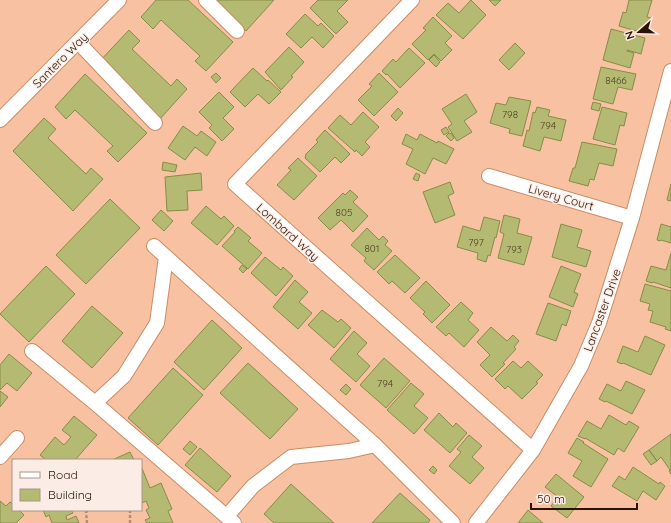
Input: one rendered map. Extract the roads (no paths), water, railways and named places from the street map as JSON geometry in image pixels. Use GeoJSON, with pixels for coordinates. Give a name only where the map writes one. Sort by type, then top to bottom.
{"type":"FeatureCollection","features":[{"type":"Feature","properties":{"kind":"street","name":"Santero Way"},"geometry":{"type":"LineString","coordinates":[[0,120],[119,0]]}},
{"type":"Feature","properties":{"kind":"street"},"geometry":{"type":"LineString","coordinates":[[206,0],[237,31]]}},
{"type":"Feature","properties":{"kind":"street","name":"Lombard Way"},"geometry":{"type":"LineString","coordinates":[[412,0],[234,184],[533,450]]}},
{"type":"Feature","properties":{"kind":"street"},"geometry":{"type":"LineString","coordinates":[[78,42],[155,123]]}},
{"type":"Feature","properties":{"kind":"street","name":"Lancaster Drive"},"geometry":{"type":"LineString","coordinates":[[476,523],[533,450],[581,366],[599,323],[632,218],[669,92],[671,71]]}},
{"type":"Feature","properties":{"kind":"street","name":"Livery Court"},"geometry":{"type":"LineString","coordinates":[[489,176],[632,218]]}},
{"type":"Feature","properties":{"kind":"street"},"geometry":{"type":"LineString","coordinates":[[154,246],[375,445],[454,523]]}},
{"type":"Feature","properties":{"kind":"street"},"geometry":{"type":"LineString","coordinates":[[95,403],[124,376],[157,323],[166,257]]}},
{"type":"Feature","properties":{"kind":"street"},"geometry":{"type":"LineString","coordinates":[[32,351],[230,519],[253,486],[291,457],[349,451],[375,445]]}},
{"type":"Feature","properties":{"kind":"street"},"geometry":{"type":"LineString","coordinates":[[0,457],[17,438]]}}]}
